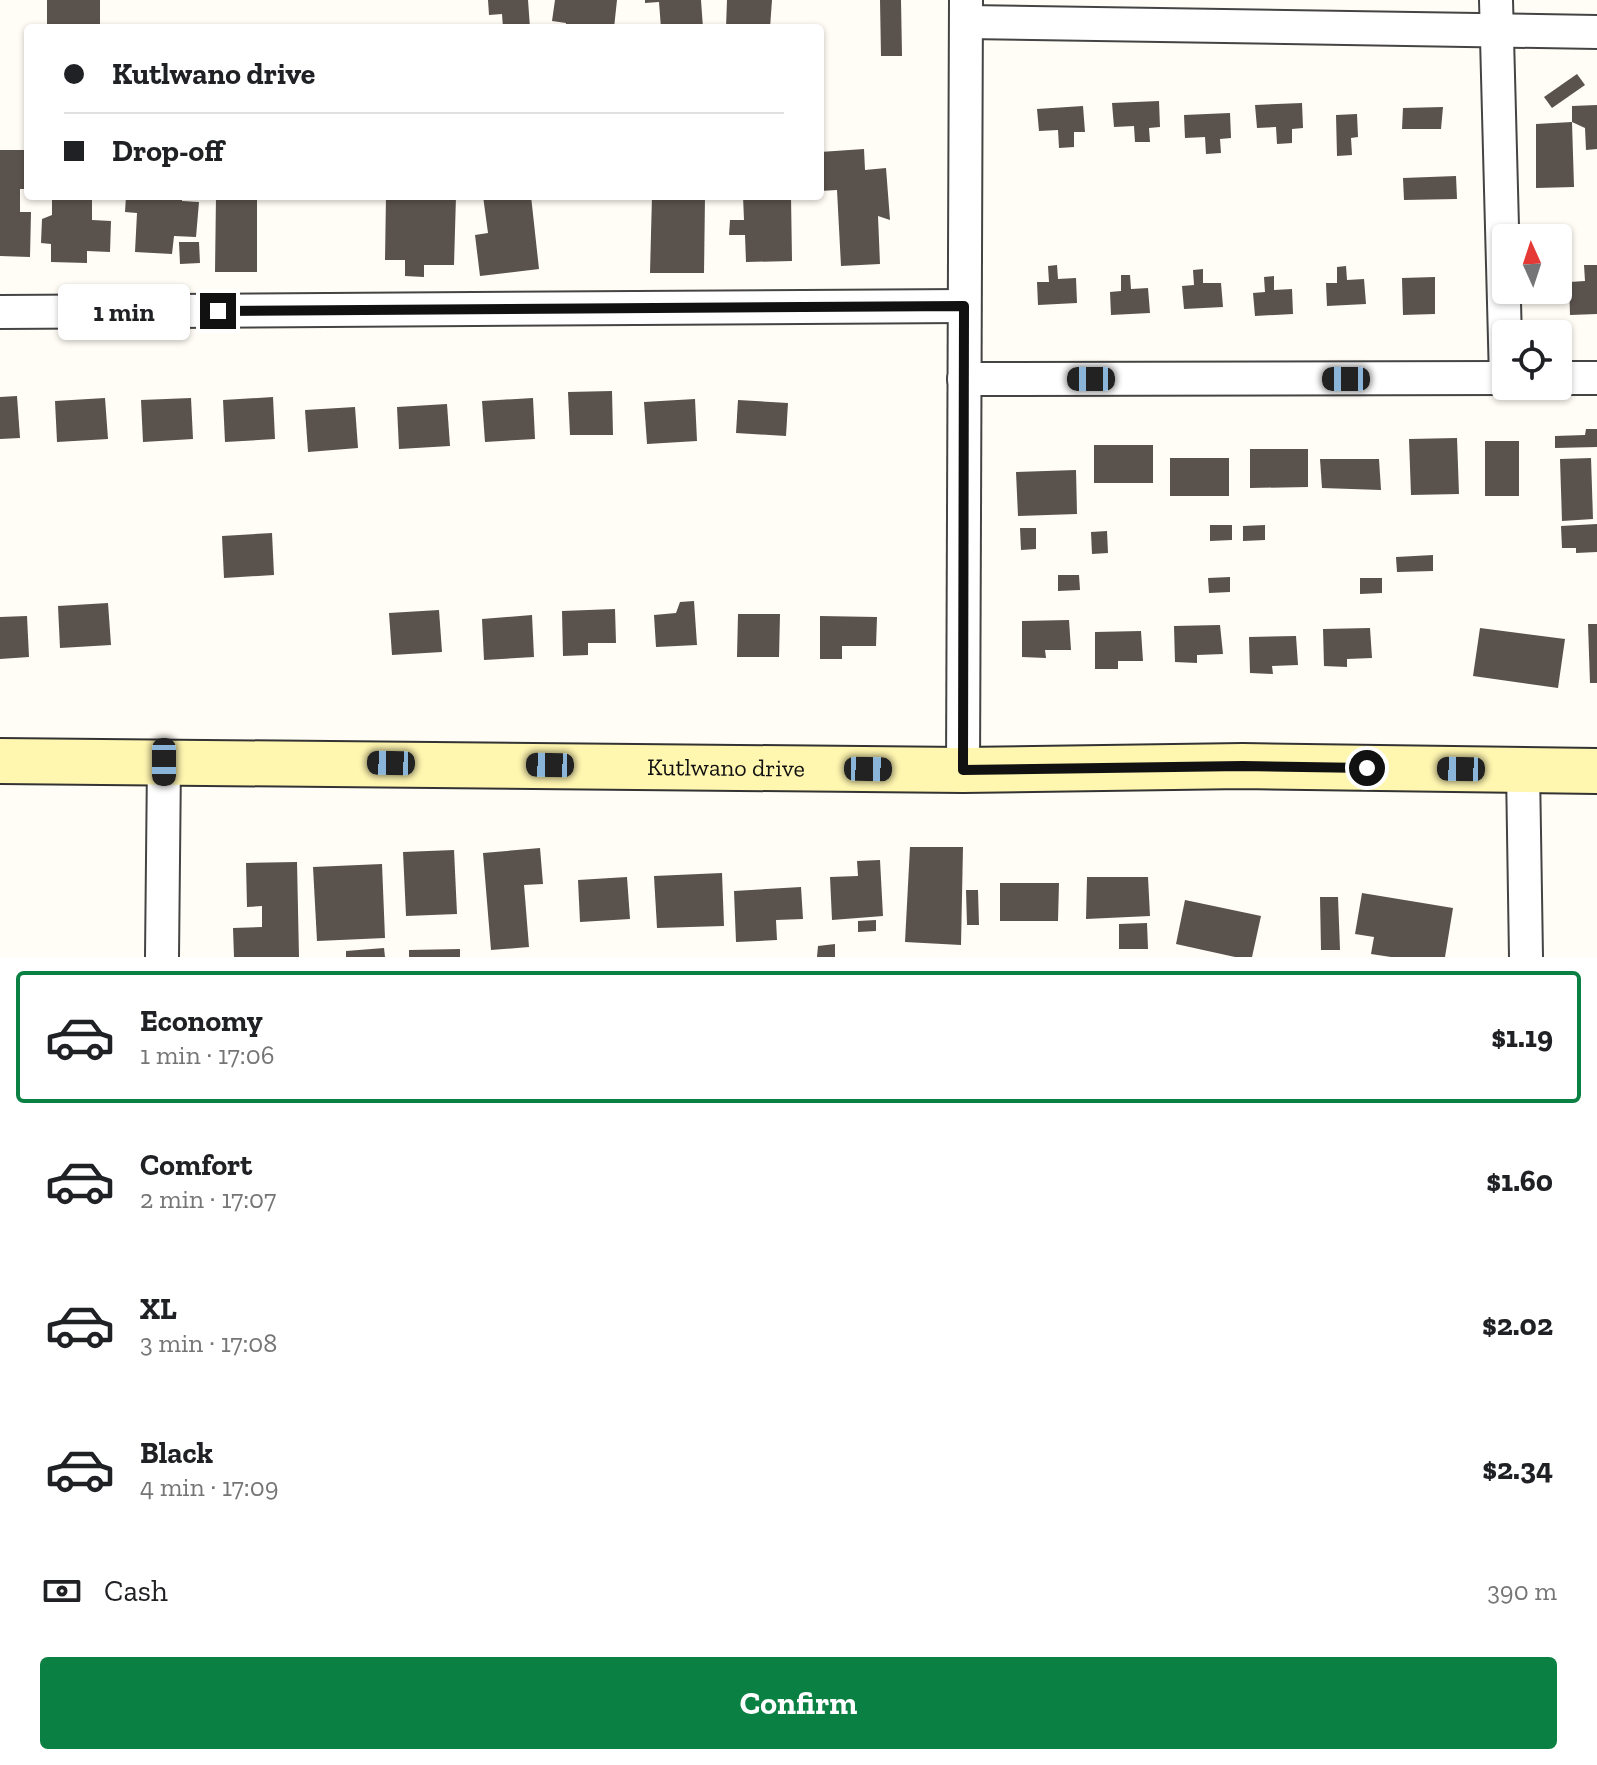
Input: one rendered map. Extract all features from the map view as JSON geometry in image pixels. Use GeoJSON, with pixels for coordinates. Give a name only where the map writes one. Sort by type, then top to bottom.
{"type":"FeatureCollection","features":[{"type":"Feature","properties":{"kind":"street"},"geometry":{"type":"LineString","coordinates":[[1496,0],[1504,320]]}},
{"type":"Feature","properties":{"kind":"street"},"geometry":{"type":"LineString","coordinates":[[963,770],[966,11],[1496,32],[1597,32]]}},
{"type":"Feature","properties":{"kind":"street"},"geometry":{"type":"LineString","coordinates":[[0,312],[964,306]]}},
{"type":"Feature","properties":{"kind":"street"},"geometry":{"type":"LineString","coordinates":[[964,379],[1492,378]]}},
{"type":"Feature","properties":{"kind":"street"},"geometry":{"type":"LineString","coordinates":[[1572,378],[1597,378]]}},
{"type":"Feature","properties":{"kind":"street","name":"Kutlwano drive"},"geometry":{"type":"LineString","coordinates":[[0,761],[963,770],[1243,766],[1597,771]]}},
{"type":"Feature","properties":{"kind":"street"},"geometry":{"type":"LineString","coordinates":[[162,957],[164,762]]}},
{"type":"Feature","properties":{"kind":"street"},"geometry":{"type":"LineString","coordinates":[[1523,770],[1526,957]]}},
{"type":"Feature","properties":{"kind":"building"},"geometry":{"type":"Polygon","coordinates":[[[47,0],[100,0],[100,24],[47,24],[47,0]]]}},
{"type":"Feature","properties":{"kind":"building"},"geometry":{"type":"Polygon","coordinates":[[[488,0],[528,0],[530,24],[503,24],[502,14],[489,15],[488,0]]]}},
{"type":"Feature","properties":{"kind":"building"},"geometry":{"type":"Polygon","coordinates":[[[555,0],[617,0],[614,24],[552,21],[555,0]]]}},
{"type":"Feature","properties":{"kind":"building"},"geometry":{"type":"Polygon","coordinates":[[[645,0],[701,0],[703,24],[661,24],[659,2],[645,3],[645,0]]]}},
{"type":"Feature","properties":{"kind":"building"},"geometry":{"type":"Polygon","coordinates":[[[727,0],[772,0],[770,24],[726,24],[727,0]]]}},
{"type":"Feature","properties":{"kind":"building"},"geometry":{"type":"Polygon","coordinates":[[[880,0],[901,0],[902,56],[881,56],[880,0]]]}},
{"type":"Feature","properties":{"kind":"building"},"geometry":{"type":"Polygon","coordinates":[[[1577,74],[1585,85],[1552,108],[1544,97],[1577,74]]]}},
{"type":"Feature","properties":{"kind":"building"},"geometry":{"type":"Polygon","coordinates":[[[1159,101],[1160,127],[1149,128],[1150,142],[1135,142],[1134,126],[1114,127],[1112,103],[1159,101]]]}},
{"type":"Feature","properties":{"kind":"building"},"geometry":{"type":"Polygon","coordinates":[[[1302,103],[1303,128],[1292,129],[1292,143],[1277,144],[1276,127],[1257,128],[1255,105],[1302,103]]]}},
{"type":"Feature","properties":{"kind":"building"},"geometry":{"type":"Polygon","coordinates":[[[1597,105],[1597,149],[1586,150],[1585,128],[1572,122],[1572,106],[1597,105]]]}},
{"type":"Feature","properties":{"kind":"building"},"geometry":{"type":"Polygon","coordinates":[[[1083,106],[1085,132],[1074,132],[1074,147],[1059,148],[1058,130],[1039,131],[1037,109],[1083,106]]]}},
{"type":"Feature","properties":{"kind":"building"},"geometry":{"type":"Polygon","coordinates":[[[1443,107],[1441,129],[1402,129],[1403,108],[1443,107]]]}},
{"type":"Feature","properties":{"kind":"building"},"geometry":{"type":"Polygon","coordinates":[[[1230,113],[1231,138],[1220,139],[1221,153],[1206,154],[1205,137],[1185,138],[1184,115],[1230,113]]]}},
{"type":"Feature","properties":{"kind":"building"},"geometry":{"type":"Polygon","coordinates":[[[1357,114],[1358,137],[1351,138],[1352,155],[1337,156],[1336,115],[1357,114]]]}},
{"type":"Feature","properties":{"kind":"building"},"geometry":{"type":"Polygon","coordinates":[[[1572,122],[1574,187],[1536,188],[1536,124],[1572,122]]]}},
{"type":"Feature","properties":{"kind":"building"},"geometry":{"type":"Polygon","coordinates":[[[864,149],[865,170],[886,168],[890,220],[878,216],[880,264],[841,266],[837,190],[824,191],[824,152],[864,149]]]}},
{"type":"Feature","properties":{"kind":"building"},"geometry":{"type":"Polygon","coordinates":[[[0,150],[24,150],[24,189],[20,189],[20,212],[31,212],[30,257],[0,256],[0,150]]]}},
{"type":"Feature","properties":{"kind":"building"},"geometry":{"type":"Polygon","coordinates":[[[1456,176],[1457,199],[1404,200],[1403,178],[1456,176]]]}},
{"type":"Feature","properties":{"kind":"building"},"geometry":{"type":"Polygon","coordinates":[[[52,200],[92,200],[92,220],[111,221],[110,252],[87,251],[87,263],[51,262],[51,244],[41,243],[42,219],[52,215],[52,200]]]}},
{"type":"Feature","properties":{"kind":"building"},"geometry":{"type":"Polygon","coordinates":[[[126,200],[199,202],[196,237],[174,236],[172,254],[135,252],[137,213],[125,212],[126,200]]]}},
{"type":"Feature","properties":{"kind":"building"},"geometry":{"type":"Polygon","coordinates":[[[216,200],[257,200],[257,272],[215,272],[216,200]]]}},
{"type":"Feature","properties":{"kind":"building"},"geometry":{"type":"Polygon","coordinates":[[[386,200],[456,200],[454,265],[424,265],[424,277],[405,276],[405,260],[385,260],[386,200]]]}},
{"type":"Feature","properties":{"kind":"building"},"geometry":{"type":"Polygon","coordinates":[[[484,200],[531,200],[539,269],[480,276],[475,235],[488,233],[484,200]]]}},
{"type":"Feature","properties":{"kind":"building"},"geometry":{"type":"Polygon","coordinates":[[[652,200],[705,200],[704,273],[650,273],[652,200]]]}},
{"type":"Feature","properties":{"kind":"building"},"geometry":{"type":"Polygon","coordinates":[[[743,200],[791,200],[792,261],[746,262],[745,235],[729,235],[730,220],[744,220],[743,200]]]}},
{"type":"Feature","properties":{"kind":"building"},"geometry":{"type":"Polygon","coordinates":[[[179,242],[199,242],[200,263],[180,264],[179,242]]]}},
{"type":"Feature","properties":{"kind":"building"},"geometry":{"type":"Polygon","coordinates":[[[1057,265],[1058,279],[1076,278],[1077,303],[1038,305],[1037,282],[1049,282],[1048,266],[1057,265]]]}},
{"type":"Feature","properties":{"kind":"building"},"geometry":{"type":"Polygon","coordinates":[[[1584,265],[1597,265],[1597,314],[1570,315],[1572,282],[1585,281],[1584,265]]]}},
{"type":"Feature","properties":{"kind":"building"},"geometry":{"type":"Polygon","coordinates":[[[1346,266],[1347,280],[1364,279],[1366,304],[1327,306],[1326,283],[1337,283],[1337,267],[1346,266]]]}},
{"type":"Feature","properties":{"kind":"building"},"geometry":{"type":"Polygon","coordinates":[[[1203,269],[1203,283],[1221,283],[1223,307],[1184,309],[1182,286],[1194,285],[1193,270],[1203,269]]]}},
{"type":"Feature","properties":{"kind":"building"},"geometry":{"type":"Polygon","coordinates":[[[1121,275],[1130,275],[1131,289],[1148,288],[1150,313],[1111,315],[1110,292],[1121,291],[1121,275]]]}},
{"type":"Feature","properties":{"kind":"building"},"geometry":{"type":"Polygon","coordinates":[[[1274,276],[1274,290],[1292,289],[1293,314],[1255,316],[1253,293],[1265,292],[1264,277],[1274,276]]]}},
{"type":"Feature","properties":{"kind":"building"},"geometry":{"type":"Polygon","coordinates":[[[1435,277],[1435,314],[1403,315],[1402,278],[1435,277]]]}},
{"type":"Feature","properties":{"kind":"building"},"geometry":{"type":"Polygon","coordinates":[[[612,391],[613,435],[570,435],[568,392],[612,391]]]}},
{"type":"Feature","properties":{"kind":"building"},"geometry":{"type":"Polygon","coordinates":[[[17,396],[20,438],[0,439],[0,397],[17,396]]]}},
{"type":"Feature","properties":{"kind":"building"},"geometry":{"type":"Polygon","coordinates":[[[273,397],[275,439],[225,442],[223,400],[273,397]]]}},
{"type":"Feature","properties":{"kind":"building"},"geometry":{"type":"Polygon","coordinates":[[[105,398],[108,439],[57,442],[55,401],[105,398]]]}},
{"type":"Feature","properties":{"kind":"building"},"geometry":{"type":"Polygon","coordinates":[[[191,398],[193,439],[143,442],[141,400],[191,398]]]}},
{"type":"Feature","properties":{"kind":"building"},"geometry":{"type":"Polygon","coordinates":[[[533,398],[535,439],[485,442],[482,401],[533,398]]]}},
{"type":"Feature","properties":{"kind":"building"},"geometry":{"type":"Polygon","coordinates":[[[695,399],[697,441],[647,444],[644,402],[695,399]]]}},
{"type":"Feature","properties":{"kind":"building"},"geometry":{"type":"Polygon","coordinates":[[[738,400],[788,403],[786,436],[736,433],[738,400]]]}},
{"type":"Feature","properties":{"kind":"building"},"geometry":{"type":"Polygon","coordinates":[[[447,404],[450,446],[399,449],[397,407],[447,404]]]}},
{"type":"Feature","properties":{"kind":"building"},"geometry":{"type":"Polygon","coordinates":[[[355,407],[358,448],[308,452],[305,410],[355,407]]]}},
{"type":"Feature","properties":{"kind":"building"},"geometry":{"type":"Polygon","coordinates":[[[1586,429],[1597,429],[1597,447],[1555,448],[1555,436],[1585,435],[1586,429]]]}},
{"type":"Feature","properties":{"kind":"building"},"geometry":{"type":"Polygon","coordinates":[[[1457,438],[1459,494],[1411,495],[1409,439],[1457,438]]]}},
{"type":"Feature","properties":{"kind":"building"},"geometry":{"type":"Polygon","coordinates":[[[1485,441],[1519,441],[1519,496],[1485,496],[1485,441]]]}},
{"type":"Feature","properties":{"kind":"building"},"geometry":{"type":"Polygon","coordinates":[[[1094,445],[1153,445],[1153,483],[1094,483],[1094,445]]]}},
{"type":"Feature","properties":{"kind":"building"},"geometry":{"type":"Polygon","coordinates":[[[1250,449],[1308,449],[1308,487],[1250,488],[1250,449]]]}},
{"type":"Feature","properties":{"kind":"building"},"geometry":{"type":"Polygon","coordinates":[[[1170,458],[1229,458],[1229,496],[1170,496],[1170,458]]]}},
{"type":"Feature","properties":{"kind":"building"},"geometry":{"type":"Polygon","coordinates":[[[1591,458],[1593,519],[1562,521],[1560,459],[1591,458]]]}},
{"type":"Feature","properties":{"kind":"building"},"geometry":{"type":"Polygon","coordinates":[[[1320,459],[1379,459],[1381,490],[1322,488],[1320,459]]]}},
{"type":"Feature","properties":{"kind":"building"},"geometry":{"type":"Polygon","coordinates":[[[1076,470],[1077,514],[1018,516],[1016,472],[1076,470]]]}},
{"type":"Feature","properties":{"kind":"building"},"geometry":{"type":"Polygon","coordinates":[[[1597,524],[1597,552],[1576,553],[1576,548],[1562,548],[1561,526],[1597,524]]]}},
{"type":"Feature","properties":{"kind":"building"},"geometry":{"type":"Polygon","coordinates":[[[1210,525],[1232,525],[1232,540],[1210,541],[1210,525]]]}},
{"type":"Feature","properties":{"kind":"building"},"geometry":{"type":"Polygon","coordinates":[[[1265,525],[1265,540],[1243,541],[1243,526],[1265,525]]]}},
{"type":"Feature","properties":{"kind":"building"},"geometry":{"type":"Polygon","coordinates":[[[1020,528],[1036,528],[1036,549],[1021,550],[1020,528]]]}},
{"type":"Feature","properties":{"kind":"building"},"geometry":{"type":"Polygon","coordinates":[[[1107,531],[1108,553],[1092,554],[1091,532],[1107,531]]]}},
{"type":"Feature","properties":{"kind":"building"},"geometry":{"type":"Polygon","coordinates":[[[272,533],[274,575],[224,578],[222,536],[272,533]]]}},
{"type":"Feature","properties":{"kind":"building"},"geometry":{"type":"Polygon","coordinates":[[[1433,555],[1433,571],[1397,572],[1396,557],[1433,555]]]}},
{"type":"Feature","properties":{"kind":"building"},"geometry":{"type":"Polygon","coordinates":[[[1058,575],[1079,575],[1080,590],[1058,591],[1058,575]]]}},
{"type":"Feature","properties":{"kind":"building"},"geometry":{"type":"Polygon","coordinates":[[[1230,577],[1230,592],[1209,593],[1208,578],[1230,577]]]}},
{"type":"Feature","properties":{"kind":"building"},"geometry":{"type":"Polygon","coordinates":[[[1360,578],[1382,578],[1382,593],[1360,594],[1360,578]]]}},
{"type":"Feature","properties":{"kind":"building"},"geometry":{"type":"Polygon","coordinates":[[[694,601],[697,645],[656,647],[654,615],[676,613],[680,602],[694,601]]]}},
{"type":"Feature","properties":{"kind":"building"},"geometry":{"type":"Polygon","coordinates":[[[108,603],[111,645],[60,648],[58,606],[108,603]]]}},
{"type":"Feature","properties":{"kind":"building"},"geometry":{"type":"Polygon","coordinates":[[[615,609],[616,643],[588,643],[588,655],[563,656],[562,611],[615,609]]]}},
{"type":"Feature","properties":{"kind":"building"},"geometry":{"type":"Polygon","coordinates":[[[439,610],[442,652],[392,655],[389,613],[439,610]]]}},
{"type":"Feature","properties":{"kind":"building"},"geometry":{"type":"Polygon","coordinates":[[[738,614],[780,614],[779,657],[737,657],[738,614]]]}},
{"type":"Feature","properties":{"kind":"building"},"geometry":{"type":"Polygon","coordinates":[[[532,615],[534,657],[484,660],[482,619],[532,615]]]}},
{"type":"Feature","properties":{"kind":"building"},"geometry":{"type":"Polygon","coordinates":[[[27,616],[29,657],[0,659],[0,617],[27,616]]]}},
{"type":"Feature","properties":{"kind":"building"},"geometry":{"type":"Polygon","coordinates":[[[820,616],[877,617],[876,646],[842,646],[842,659],[820,659],[820,616]]]}},
{"type":"Feature","properties":{"kind":"building"},"geometry":{"type":"Polygon","coordinates":[[[1069,620],[1071,650],[1045,650],[1046,658],[1022,657],[1022,621],[1069,620]]]}},
{"type":"Feature","properties":{"kind":"building"},"geometry":{"type":"Polygon","coordinates":[[[1588,624],[1597,624],[1597,683],[1590,683],[1588,624]]]}},
{"type":"Feature","properties":{"kind":"building"},"geometry":{"type":"Polygon","coordinates":[[[1220,625],[1223,654],[1197,655],[1197,663],[1175,662],[1174,626],[1220,625]]]}},
{"type":"Feature","properties":{"kind":"building"},"geometry":{"type":"Polygon","coordinates":[[[1370,628],[1372,658],[1347,659],[1347,667],[1324,666],[1323,629],[1370,628]]]}},
{"type":"Feature","properties":{"kind":"building"},"geometry":{"type":"Polygon","coordinates":[[[1480,628],[1565,639],[1558,688],[1473,676],[1480,628]]]}},
{"type":"Feature","properties":{"kind":"building"},"geometry":{"type":"Polygon","coordinates":[[[1141,631],[1143,661],[1118,661],[1118,669],[1095,669],[1095,632],[1141,631]]]}},
{"type":"Feature","properties":{"kind":"building"},"geometry":{"type":"Polygon","coordinates":[[[1296,636],[1298,665],[1272,666],[1273,674],[1250,673],[1249,637],[1296,636]]]}},
{"type":"Feature","properties":{"kind":"building"},"geometry":{"type":"Polygon","coordinates":[[[910,847],[963,847],[961,945],[905,942],[910,847]]]}},
{"type":"Feature","properties":{"kind":"building"},"geometry":{"type":"Polygon","coordinates":[[[540,848],[543,884],[524,885],[529,947],[491,950],[483,853],[540,848]]]}},
{"type":"Feature","properties":{"kind":"building"},"geometry":{"type":"Polygon","coordinates":[[[454,850],[457,914],[406,916],[403,852],[454,850]]]}},
{"type":"Feature","properties":{"kind":"building"},"geometry":{"type":"Polygon","coordinates":[[[880,860],[883,916],[832,920],[830,877],[858,876],[857,861],[880,860]]]}},
{"type":"Feature","properties":{"kind":"building"},"geometry":{"type":"Polygon","coordinates":[[[297,862],[299,957],[234,957],[233,928],[262,927],[262,906],[247,907],[246,863],[297,862]]]}},
{"type":"Feature","properties":{"kind":"building"},"geometry":{"type":"Polygon","coordinates":[[[382,864],[385,938],[317,941],[313,867],[382,864]]]}},
{"type":"Feature","properties":{"kind":"building"},"geometry":{"type":"Polygon","coordinates":[[[722,873],[724,926],[657,928],[654,876],[722,873]]]}},
{"type":"Feature","properties":{"kind":"building"},"geometry":{"type":"Polygon","coordinates":[[[627,877],[630,919],[580,922],[578,880],[627,877]]]}},
{"type":"Feature","properties":{"kind":"building"},"geometry":{"type":"Polygon","coordinates":[[[1087,877],[1148,877],[1150,916],[1086,919],[1087,877]]]}},
{"type":"Feature","properties":{"kind":"building"},"geometry":{"type":"Polygon","coordinates":[[[1000,883],[1059,883],[1058,921],[1000,921],[1000,883]]]}},
{"type":"Feature","properties":{"kind":"building"},"geometry":{"type":"Polygon","coordinates":[[[801,887],[803,919],[776,920],[777,940],[736,942],[734,891],[801,887]]]}},
{"type":"Feature","properties":{"kind":"building"},"geometry":{"type":"Polygon","coordinates":[[[966,890],[978,890],[979,925],[967,925],[966,890]]]}},
{"type":"Feature","properties":{"kind":"building"},"geometry":{"type":"Polygon","coordinates":[[[1362,893],[1453,908],[1445,957],[1371,954],[1374,937],[1355,934],[1362,893]]]}},
{"type":"Feature","properties":{"kind":"building"},"geometry":{"type":"Polygon","coordinates":[[[1320,897],[1338,897],[1340,950],[1321,950],[1320,897]]]}},
{"type":"Feature","properties":{"kind":"building"},"geometry":{"type":"Polygon","coordinates":[[[1185,900],[1261,916],[1252,957],[1235,957],[1176,944],[1185,900]]]}},
{"type":"Feature","properties":{"kind":"building"},"geometry":{"type":"Polygon","coordinates":[[[876,920],[876,931],[858,932],[858,921],[876,920]]]}},
{"type":"Feature","properties":{"kind":"building"},"geometry":{"type":"Polygon","coordinates":[[[1147,923],[1148,949],[1119,949],[1119,924],[1147,923]]]}},
{"type":"Feature","properties":{"kind":"building"},"geometry":{"type":"Polygon","coordinates":[[[835,944],[835,957],[817,957],[818,946],[835,944]]]}},
{"type":"Feature","properties":{"kind":"building"},"geometry":{"type":"Polygon","coordinates":[[[384,948],[385,957],[346,957],[346,951],[384,948]]]}},
{"type":"Feature","properties":{"kind":"building"},"geometry":{"type":"Polygon","coordinates":[[[460,949],[460,957],[409,957],[409,950],[460,949]]]}},
{"type":"Feature","properties":{"kind":"route"},"geometry":{"type":"LineString","coordinates":[[218,311],[964,306],[963,770],[1243,766],[1367,768]]}}]}
